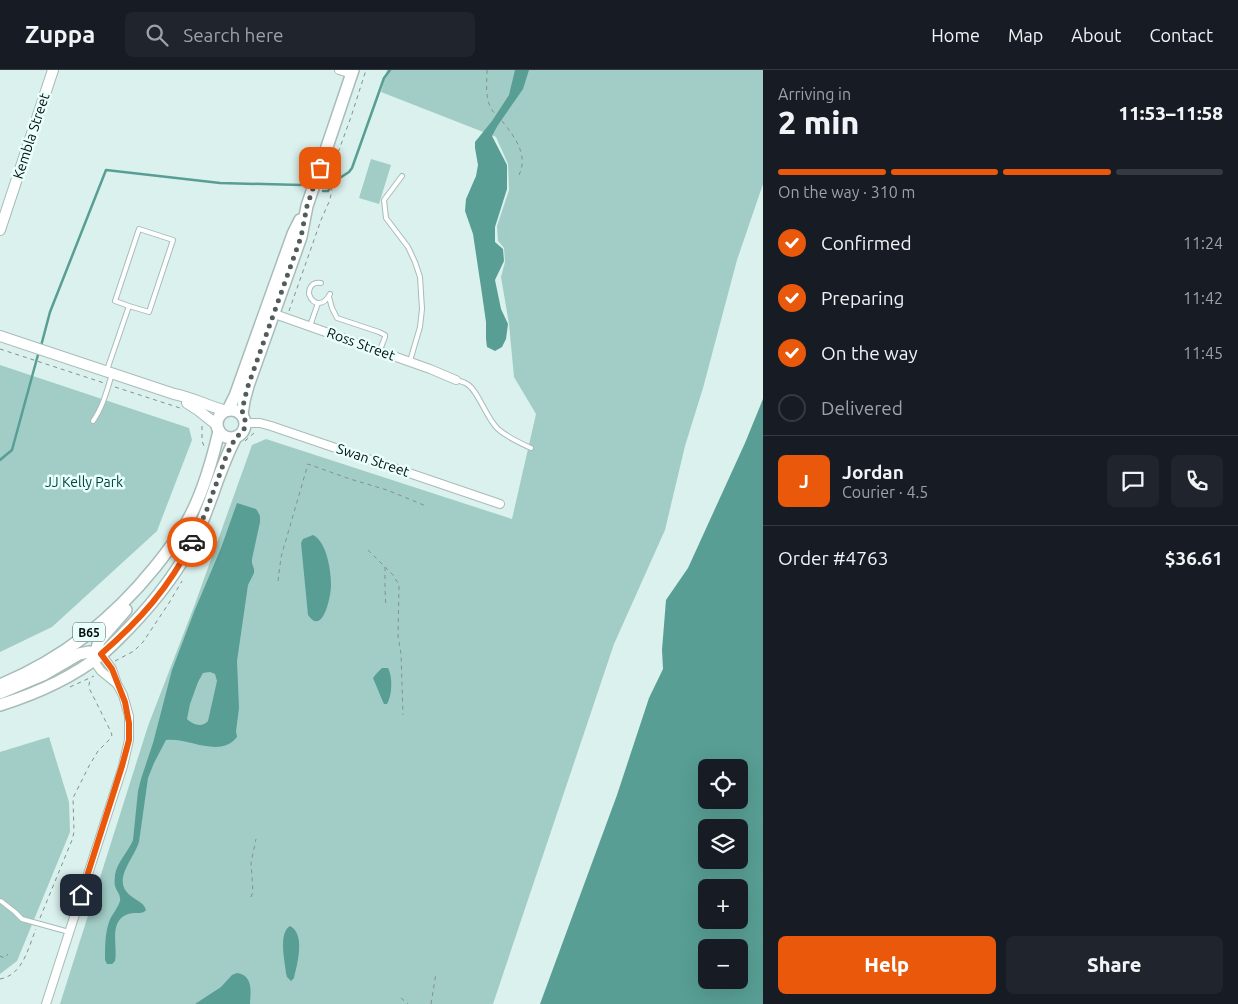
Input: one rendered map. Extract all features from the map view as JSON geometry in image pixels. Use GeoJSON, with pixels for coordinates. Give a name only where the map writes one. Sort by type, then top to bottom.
{"type":"FeatureCollection","features":[{"type":"Feature","properties":{"kind":"main road","name":"B65"},"geometry":{"type":"LineString","coordinates":[[0,685],[45,663],[79,640],[116,610],[148,577],[189,520],[208,471],[219,417],[227,410],[235,396],[301,237],[307,206],[352,72]]}},
{"type":"Feature","properties":{"kind":"main road","name":"B65"},"geometry":{"type":"LineString","coordinates":[[0,705],[44,688],[76,671],[113,644],[155,600],[178,568],[199,529],[227,454],[236,437],[244,430],[244,401],[269,312]]}},
{"type":"Feature","properties":{"kind":"main road"},"geometry":{"type":"LineString","coordinates":[[227,410],[236,410],[244,419]]}},
{"type":"Feature","properties":{"kind":"main road"},"geometry":{"type":"LineString","coordinates":[[218,428],[226,437],[236,437]]}},
{"type":"Feature","properties":{"kind":"main road"},"geometry":{"type":"LineString","coordinates":[[0,693],[43,675],[78,654],[89,652],[97,656],[97,645],[101,638],[135,599],[148,577]]}},
{"type":"Feature","properties":{"kind":"street","name":"Kembla Street"},"geometry":{"type":"LineString","coordinates":[[0,230],[53,70]]}},
{"type":"Feature","properties":{"kind":"street"},"geometry":{"type":"LineString","coordinates":[[339,70],[352,72]]}},
{"type":"Feature","properties":{"kind":"street","name":"Ross Street"},"geometry":{"type":"LineString","coordinates":[[269,312],[456,380]]}},
{"type":"Feature","properties":{"kind":"street"},"geometry":{"type":"LineString","coordinates":[[0,336],[187,397],[206,405],[227,410]]}},
{"type":"Feature","properties":{"kind":"street"},"geometry":{"type":"LineString","coordinates":[[174,394],[198,410],[218,428]]}},
{"type":"Feature","properties":{"kind":"street","name":"Swan Street"},"geometry":{"type":"LineString","coordinates":[[244,419],[271,426],[500,504]]}},
{"type":"Feature","properties":{"kind":"street"},"geometry":{"type":"LineString","coordinates":[[46,1004],[127,751],[130,733],[129,716],[123,695],[117,684],[101,671],[97,656]]}},
{"type":"Feature","properties":{"kind":"lane"},"geometry":{"type":"LineString","coordinates":[[402,176],[384,200],[386,218],[408,247],[415,262],[420,283],[422,308],[420,327],[410,362]]}},
{"type":"Feature","properties":{"kind":"lane"},"geometry":{"type":"LineString","coordinates":[[139,229],[173,240],[149,312],[130,306],[115,301],[139,229]]}},
{"type":"Feature","properties":{"kind":"lane"},"geometry":{"type":"LineString","coordinates":[[321,282],[313,284],[309,290],[312,300],[318,303],[324,302],[329,296],[337,318],[385,334],[380,351]]}},
{"type":"Feature","properties":{"kind":"lane"},"geometry":{"type":"LineString","coordinates":[[310,326],[318,303]]}},
{"type":"Feature","properties":{"kind":"lane"},"geometry":{"type":"LineString","coordinates":[[93,421],[101,408],[109,384],[109,373],[130,306]]}},
{"type":"Feature","properties":{"kind":"lane"},"geometry":{"type":"LineString","coordinates":[[456,380],[464,382],[473,389],[496,427],[531,448]]}},
{"type":"Feature","properties":{"kind":"lane"},"geometry":{"type":"LineString","coordinates":[[1,901],[22,919],[69,932]]}},
{"type":"Feature","properties":{"kind":"path"},"geometry":{"type":"LineString","coordinates":[[286,318],[312,250],[321,220],[326,211],[332,191],[331,172],[366,70]]}},
{"type":"Feature","properties":{"kind":"path"},"geometry":{"type":"LineString","coordinates":[[487,70],[487,99],[493,111],[517,142],[523,162],[520,175]]}},
{"type":"Feature","properties":{"kind":"path"},"geometry":{"type":"LineString","coordinates":[[0,349],[183,409]]}},
{"type":"Feature","properties":{"kind":"path"},"geometry":{"type":"LineString","coordinates":[[200,422],[203,426],[203,445],[208,447]]}},
{"type":"Feature","properties":{"kind":"path"},"geometry":{"type":"LineString","coordinates":[[278,581],[281,557],[308,464],[387,490],[426,506]]}},
{"type":"Feature","properties":{"kind":"path"},"geometry":{"type":"LineString","coordinates":[[368,550],[393,574],[399,585],[398,636],[401,654],[403,715]]}},
{"type":"Feature","properties":{"kind":"path"},"geometry":{"type":"LineString","coordinates":[[385,566],[386,607]]}},
{"type":"Feature","properties":{"kind":"path"},"geometry":{"type":"LineString","coordinates":[[0,979],[15,973],[21,966],[72,840],[74,832],[73,798],[98,751],[112,735],[89,688],[92,678]]}},
{"type":"Feature","properties":{"kind":"path"},"geometry":{"type":"LineString","coordinates":[[251,898],[253,892],[252,863],[256,839]]}},
{"type":"Feature","properties":{"kind":"path"},"geometry":{"type":"LineString","coordinates":[[0,956],[5,958],[8,954]]}},
{"type":"Feature","properties":{"kind":"path"},"geometry":{"type":"LineString","coordinates":[[431,1004],[436,973]]}},
{"type":"Feature","properties":{"kind":"path"},"geometry":{"type":"LineString","coordinates":[[401,998],[408,1004]]}},
{"type":"Feature","properties":{"kind":"green space"},"geometry":{"type":"Polygon","coordinates":[[[387,70],[763,70],[763,184],[737,260],[703,388],[685,446],[665,530],[614,644],[493,1004],[60,1004],[148,726],[195,604],[252,445],[266,439],[512,519],[536,414],[514,377],[509,324],[501,277],[505,262],[504,248],[498,241],[497,226],[509,190],[508,164],[496,137],[381,92],[387,70]]]}},
{"type":"Feature","properties":{"kind":"green space"},"geometry":{"type":"Polygon","coordinates":[[[371,159],[391,165],[379,204],[359,198],[371,159]]]}},
{"type":"Feature","properties":{"kind":"green space","name":"JJ Kelly Park"},"geometry":{"type":"Polygon","coordinates":[[[0,365],[189,428],[192,440],[157,531],[52,627],[0,652],[0,365]]]}},
{"type":"Feature","properties":{"kind":"green space"},"geometry":{"type":"Polygon","coordinates":[[[49,737],[69,802],[70,832],[17,961],[0,974],[0,752],[49,737]]]}},
{"type":"Feature","properties":{"kind":"shaded area"},"geometry":{"type":"Polygon","coordinates":[[[515,70],[529,70],[523,89],[492,136],[507,165],[507,189],[495,227],[495,242],[503,249],[504,261],[495,280],[501,309],[508,324],[506,339],[502,347],[495,351],[487,347],[486,322],[473,234],[465,211],[466,199],[476,176],[478,165],[475,142],[509,95],[515,70]]]}},
{"type":"Feature","properties":{"kind":"shaded area"},"geometry":{"type":"Polygon","coordinates":[[[763,399],[763,1004],[540,1004],[617,795],[649,698],[663,669],[662,650],[666,600],[688,568],[763,399]]]}},
{"type":"Feature","properties":{"kind":"shaded area"},"geometry":{"type":"Polygon","coordinates":[[[237,503],[256,509],[260,516],[260,522],[252,559],[254,573],[248,585],[237,661],[239,708],[237,737],[230,743],[213,747],[184,741],[166,740],[148,778],[139,842],[123,879],[126,891],[143,904],[146,910],[142,913],[128,914],[118,922],[115,934],[115,961],[112,964],[107,964],[105,960],[105,945],[107,931],[110,919],[120,901],[115,885],[115,875],[133,840],[141,779],[153,743],[172,670],[237,503]],[[210,672],[203,673],[198,682],[187,719],[192,723],[200,725],[208,721],[217,681],[215,674],[210,672]]]}},
{"type":"Feature","properties":{"kind":"shaded area"},"geometry":{"type":"Polygon","coordinates":[[[313,535],[325,550],[331,580],[328,605],[322,618],[318,621],[313,620],[308,615],[301,543],[303,539],[313,535]]]}},
{"type":"Feature","properties":{"kind":"shaded area"},"geometry":{"type":"Polygon","coordinates":[[[382,668],[388,668],[391,676],[391,691],[387,704],[384,704],[373,678],[382,668]]]}},
{"type":"Feature","properties":{"kind":"shaded area"},"geometry":{"type":"Polygon","coordinates":[[[290,926],[295,930],[299,943],[297,966],[294,978],[291,981],[286,973],[283,948],[284,935],[290,926]]]}},
{"type":"Feature","properties":{"kind":"shaded area"},"geometry":{"type":"Polygon","coordinates":[[[237,973],[246,977],[250,985],[250,1004],[195,1004],[221,987],[232,975],[237,973]]]}},
{"type":"Feature","properties":{"kind":"waterway"},"geometry":{"type":"LineString","coordinates":[[323,191],[328,191],[335,181],[352,168],[384,78],[390,70]]}},
{"type":"Feature","properties":{"kind":"waterway"},"geometry":{"type":"LineString","coordinates":[[41,346],[50,312],[106,170],[220,183],[301,185]]}},
{"type":"Feature","properties":{"kind":"waterway"},"geometry":{"type":"LineString","coordinates":[[0,460],[12,450],[39,351]]}},
{"type":"Feature","properties":{"kind":"way so far"},"geometry":{"type":"LineString","coordinates":[[192,542],[206,512],[227,454],[236,437],[244,430],[246,423],[242,415],[248,386],[301,237],[307,206],[320,168]]}},
{"type":"Feature","properties":{"kind":"route"},"geometry":{"type":"LineString","coordinates":[[81,895],[129,740],[129,716],[123,695],[112,669],[101,654],[159,596],[178,568],[192,542]]}}]}
